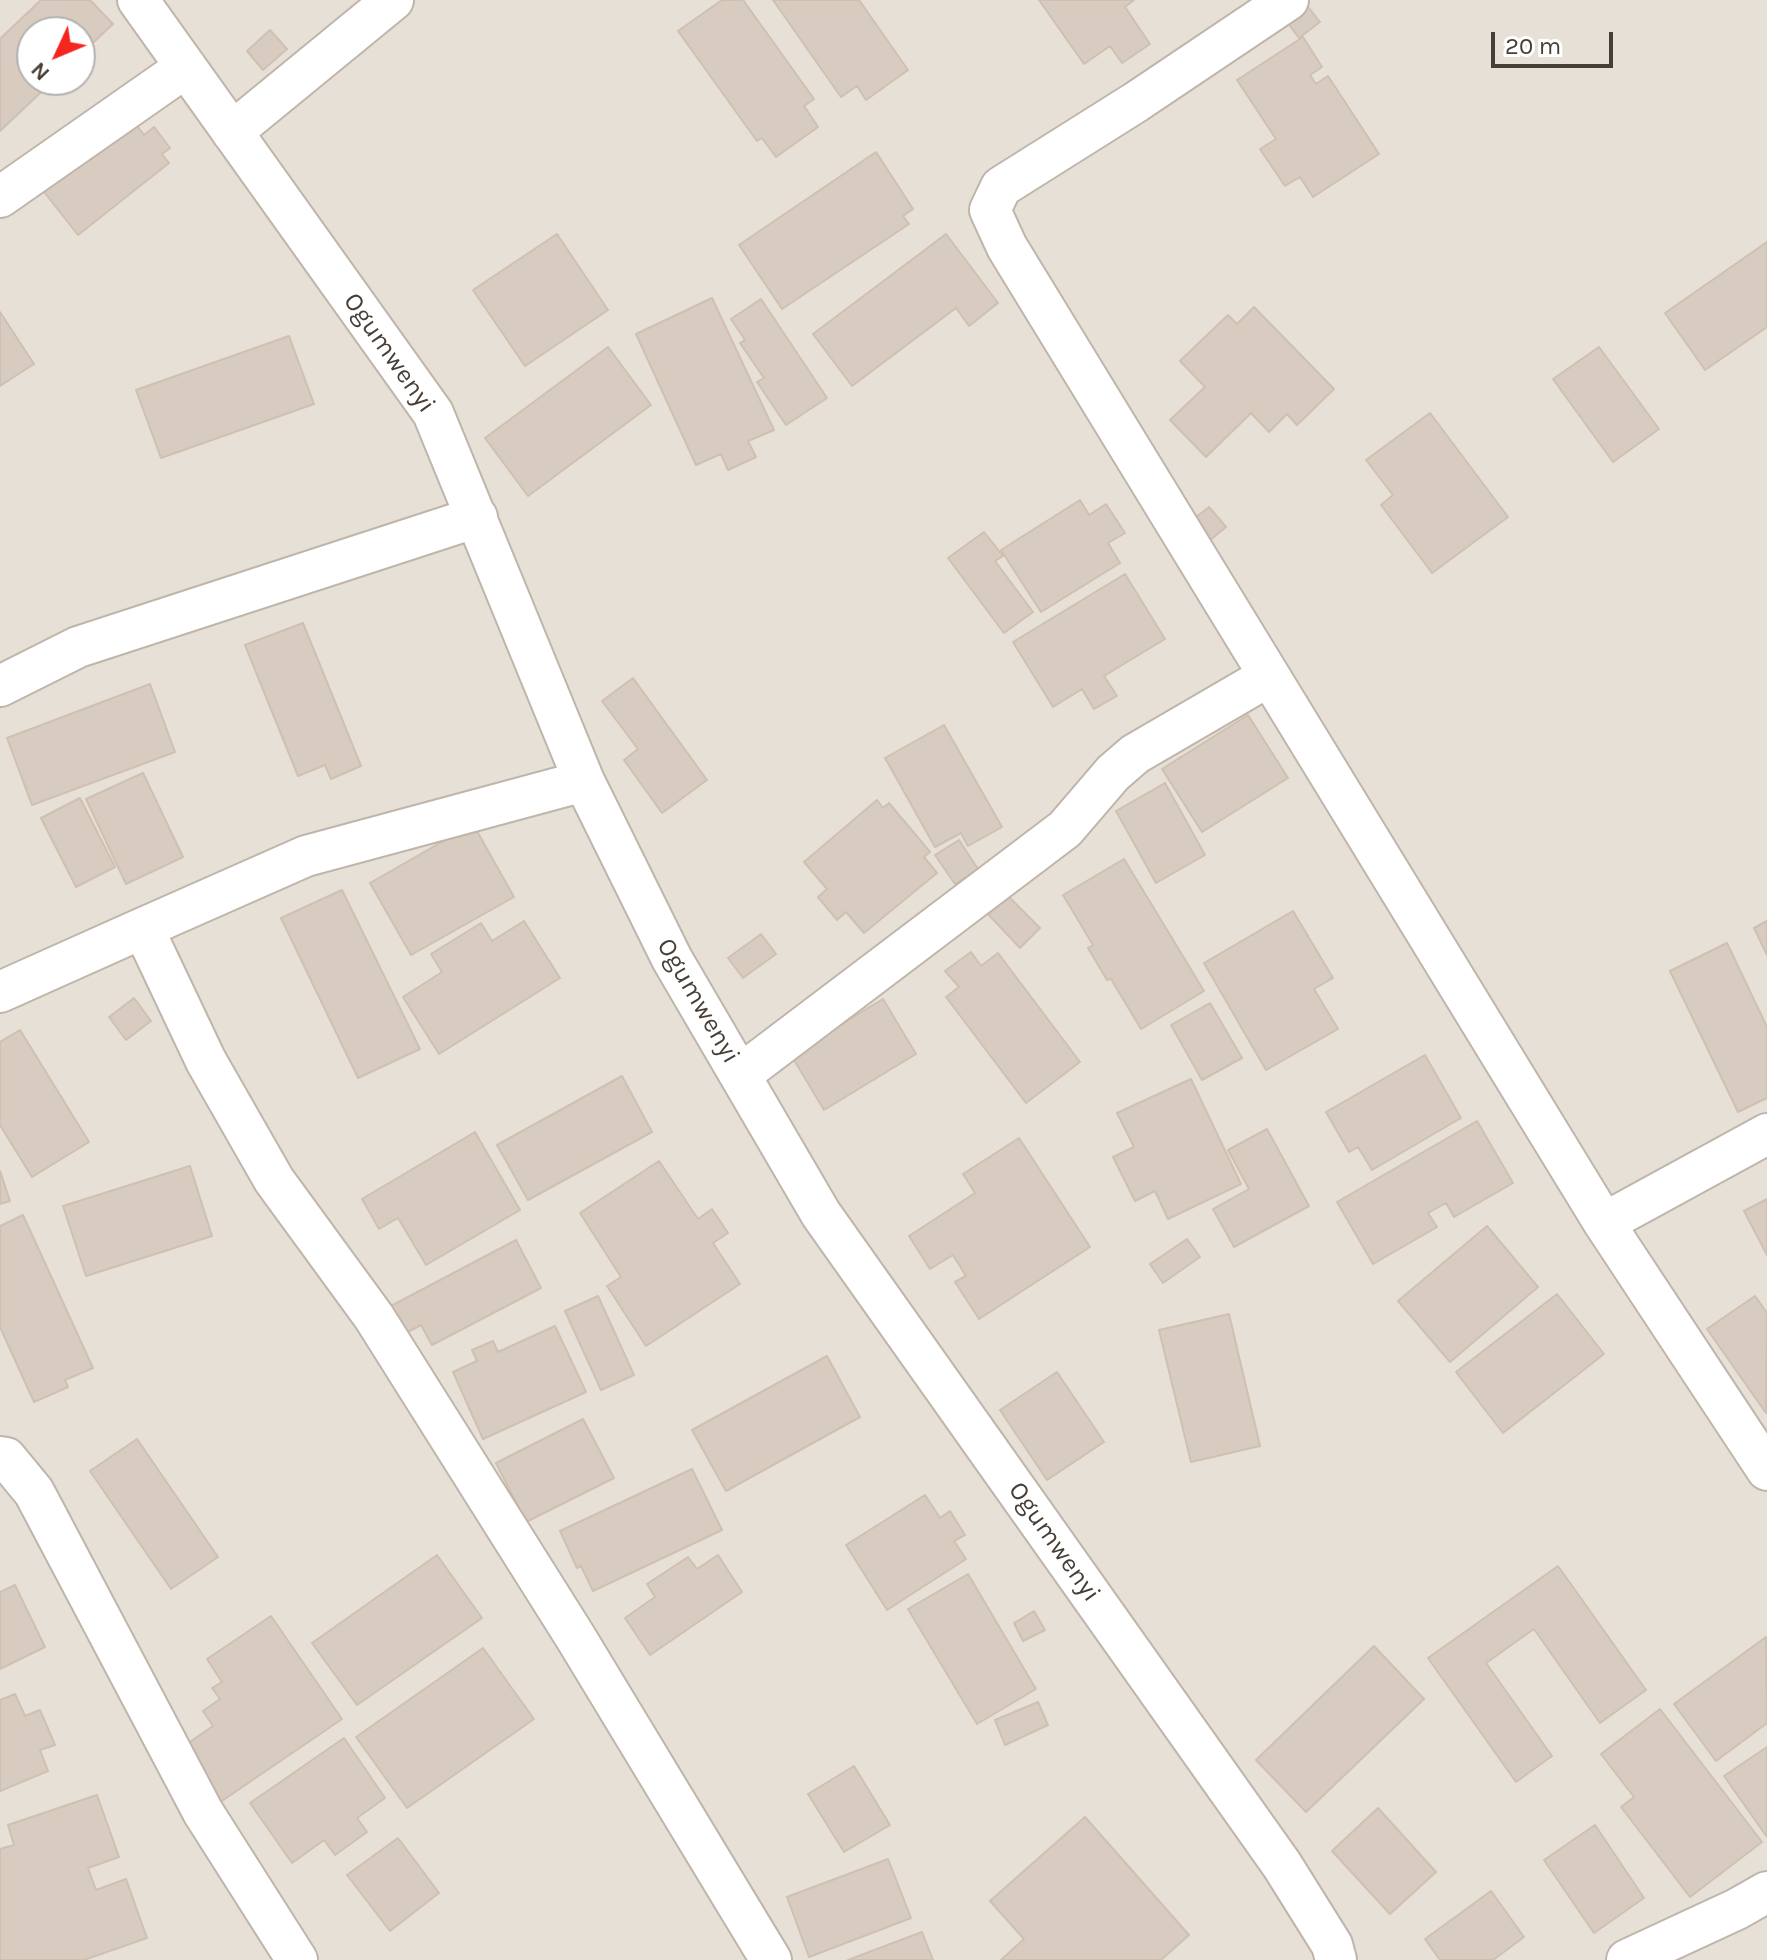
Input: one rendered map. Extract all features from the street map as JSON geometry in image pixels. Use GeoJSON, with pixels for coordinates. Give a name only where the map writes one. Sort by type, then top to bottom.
{"type":"FeatureCollection","features":[{"type":"Feature","properties":{"kind":"street","name":"Ogumwenyi"},"geometry":{"type":"LineString","coordinates":[[138,0],[433,413],[584,781],[672,959],[821,1214],[1282,1865],[1332,1945],[1336,1960]]}},
{"type":"Feature","properties":{"kind":"street"},"geometry":{"type":"LineString","coordinates":[[232,132],[393,0]]}},
{"type":"Feature","properties":{"kind":"street"},"geometry":{"type":"LineString","coordinates":[[1288,0],[1136,102],[1001,187],[990,210],[1007,247],[1604,1223],[1767,1470]]}},
{"type":"Feature","properties":{"kind":"street"},"geometry":{"type":"LineString","coordinates":[[0,197],[186,67]]}},
{"type":"Feature","properties":{"kind":"street"},"geometry":{"type":"LineString","coordinates":[[0,686],[78,647],[477,517]]}},
{"type":"Feature","properties":{"kind":"street"},"geometry":{"type":"LineString","coordinates":[[740,1075],[1065,829],[1113,773],[1135,754],[1269,676]]}},
{"type":"Feature","properties":{"kind":"street"},"geometry":{"type":"LineString","coordinates":[[0,992],[306,856],[584,781]]}},
{"type":"Feature","properties":{"kind":"street"},"geometry":{"type":"LineString","coordinates":[[143,928],[206,1061],[274,1180],[374,1317],[576,1638],[771,1960]]}},
{"type":"Feature","properties":{"kind":"street"},"geometry":{"type":"LineString","coordinates":[[1604,1223],[1767,1134]]}},
{"type":"Feature","properties":{"kind":"street"},"geometry":{"type":"LineString","coordinates":[[0,1457],[6,1458],[34,1492],[203,1812],[297,1960]]}},
{"type":"Feature","properties":{"kind":"street"},"geometry":{"type":"LineString","coordinates":[[1627,1960],[1767,1892]]}},
{"type":"Feature","properties":{"kind":"shaded area"},"geometry":{"type":"Polygon","coordinates":[[[0,0],[1767,0],[1767,1960],[0,1960],[0,0]]]}},
{"type":"Feature","properties":{"kind":"building"},"geometry":{"type":"Polygon","coordinates":[[[41,0],[90,0],[113,24],[96,40],[96,16],[24,16],[41,0]]]}},
{"type":"Feature","properties":{"kind":"building"},"geometry":{"type":"Polygon","coordinates":[[[722,0],[743,0],[814,99],[804,106],[818,127],[776,157],[762,138],[757,141],[678,31],[722,0]]]}},
{"type":"Feature","properties":{"kind":"building"},"geometry":{"type":"Polygon","coordinates":[[[773,0],[859,0],[908,70],[866,100],[857,86],[841,97],[773,0]]]}},
{"type":"Feature","properties":{"kind":"building"},"geometry":{"type":"Polygon","coordinates":[[[1039,0],[1134,0],[1125,7],[1150,44],[1122,63],[1110,46],[1084,64],[1039,0]]]}},
{"type":"Feature","properties":{"kind":"building"},"geometry":{"type":"Polygon","coordinates":[[[1305,3],[1320,22],[1299,38],[1285,19],[1305,3]]]}},
{"type":"Feature","properties":{"kind":"building"},"geometry":{"type":"Polygon","coordinates":[[[16,24],[16,96],[37,96],[0,131],[0,39],[16,24]]]}},
{"type":"Feature","properties":{"kind":"building"},"geometry":{"type":"Polygon","coordinates":[[[270,30],[287,49],[263,70],[247,51],[270,30]]]}},
{"type":"Feature","properties":{"kind":"building"},"geometry":{"type":"Polygon","coordinates":[[[1303,37],[1322,67],[1310,75],[1316,84],[1328,76],[1379,154],[1313,197],[1300,177],[1285,186],[1260,149],[1276,139],[1237,80],[1303,37]]]}},
{"type":"Feature","properties":{"kind":"building"},"geometry":{"type":"Polygon","coordinates":[[[130,117],[144,135],[154,127],[170,148],[162,154],[169,163],[78,235],[41,188],[130,117]]]}},
{"type":"Feature","properties":{"kind":"building"},"geometry":{"type":"Polygon","coordinates":[[[876,152],[913,209],[903,216],[909,224],[782,309],[739,245],[876,152]]]}},
{"type":"Feature","properties":{"kind":"building"},"geometry":{"type":"Polygon","coordinates":[[[557,234],[608,310],[525,366],[473,290],[557,234]]]}},
{"type":"Feature","properties":{"kind":"building"},"geometry":{"type":"Polygon","coordinates":[[[946,234],[998,303],[969,326],[956,308],[852,386],[813,334],[946,234]]]}},
{"type":"Feature","properties":{"kind":"building"},"geometry":{"type":"Polygon","coordinates":[[[1767,242],[1767,327],[1705,370],[1665,313],[1767,242]]]}},
{"type":"Feature","properties":{"kind":"building"},"geometry":{"type":"Polygon","coordinates":[[[712,298],[774,430],[748,441],[756,457],[728,470],[721,454],[696,465],[636,334],[712,298]]]}},
{"type":"Feature","properties":{"kind":"building"},"geometry":{"type":"Polygon","coordinates":[[[761,299],[827,398],[786,425],[757,382],[764,378],[740,343],[745,340],[731,319],[761,299]]]}},
{"type":"Feature","properties":{"kind":"building"},"geometry":{"type":"Polygon","coordinates":[[[1254,307],[1334,389],[1297,425],[1287,414],[1269,432],[1251,413],[1206,457],[1170,420],[1205,387],[1180,361],[1228,315],[1237,324],[1254,307]]]}},
{"type":"Feature","properties":{"kind":"building"},"geometry":{"type":"Polygon","coordinates":[[[0,312],[34,364],[0,386],[0,312]]]}},
{"type":"Feature","properties":{"kind":"building"},"geometry":{"type":"Polygon","coordinates":[[[289,336],[314,404],[161,458],[136,390],[289,336]]]}},
{"type":"Feature","properties":{"kind":"building"},"geometry":{"type":"Polygon","coordinates":[[[608,347],[651,405],[528,496],[485,438],[608,347]]]}},
{"type":"Feature","properties":{"kind":"building"},"geometry":{"type":"Polygon","coordinates":[[[1599,347],[1659,429],[1613,462],[1553,379],[1599,347]]]}},
{"type":"Feature","properties":{"kind":"building"},"geometry":{"type":"Polygon","coordinates":[[[1430,413],[1508,517],[1432,573],[1381,505],[1393,495],[1366,460],[1430,413]]]}},
{"type":"Feature","properties":{"kind":"building"},"geometry":{"type":"Polygon","coordinates":[[[1080,500],[1089,515],[1106,504],[1125,533],[1108,543],[1120,563],[1041,612],[1001,550],[1080,500]]]}},
{"type":"Feature","properties":{"kind":"building"},"geometry":{"type":"Polygon","coordinates":[[[1209,507],[1226,527],[1203,546],[1186,525],[1209,507]]]}},
{"type":"Feature","properties":{"kind":"building"},"geometry":{"type":"Polygon","coordinates":[[[984,532],[1003,556],[995,561],[1033,612],[1004,633],[948,558],[984,532]]]}},
{"type":"Feature","properties":{"kind":"building"},"geometry":{"type":"Polygon","coordinates":[[[1125,574],[1165,639],[1104,676],[1117,696],[1094,709],[1082,689],[1053,707],[1013,642],[1125,574]]]}},
{"type":"Feature","properties":{"kind":"building"},"geometry":{"type":"Polygon","coordinates":[[[303,623],[361,766],[331,779],[325,765],[298,776],[245,645],[303,623]]]}},
{"type":"Feature","properties":{"kind":"building"},"geometry":{"type":"Polygon","coordinates":[[[633,678],[707,780],[662,813],[624,760],[638,749],[602,701],[633,678]]]}},
{"type":"Feature","properties":{"kind":"building"},"geometry":{"type":"Polygon","coordinates":[[[150,684],[175,752],[32,805],[7,738],[150,684]]]}},
{"type":"Feature","properties":{"kind":"building"},"geometry":{"type":"Polygon","coordinates":[[[1248,715],[1288,778],[1202,832],[1162,769],[1248,715]]]}},
{"type":"Feature","properties":{"kind":"building"},"geometry":{"type":"Polygon","coordinates":[[[944,725],[1002,827],[968,846],[961,833],[935,847],[885,758],[944,725]]]}},
{"type":"Feature","properties":{"kind":"building"},"geometry":{"type":"Polygon","coordinates":[[[143,773],[183,857],[126,884],[86,799],[143,773]]]}},
{"type":"Feature","properties":{"kind":"building"},"geometry":{"type":"Polygon","coordinates":[[[1165,783],[1205,855],[1156,883],[1116,811],[1165,783]]]}},
{"type":"Feature","properties":{"kind":"building"},"geometry":{"type":"Polygon","coordinates":[[[80,798],[115,867],[76,887],[41,818],[80,798]]]}},
{"type":"Feature","properties":{"kind":"building"},"geometry":{"type":"Polygon","coordinates":[[[877,800],[883,808],[889,803],[930,852],[924,857],[937,873],[864,933],[846,912],[837,920],[818,897],[827,889],[804,862],[877,800]]]}},
{"type":"Feature","properties":{"kind":"building"},"geometry":{"type":"Polygon","coordinates":[[[473,824],[514,897],[411,955],[370,883],[473,824]]]}},
{"type":"Feature","properties":{"kind":"building"},"geometry":{"type":"Polygon","coordinates":[[[959,840],[978,869],[955,884],[935,855],[959,840]]]}},
{"type":"Feature","properties":{"kind":"building"},"geometry":{"type":"Polygon","coordinates":[[[1124,859],[1204,991],[1141,1029],[1088,948],[1093,945],[1063,895],[1124,859]]]}},
{"type":"Feature","properties":{"kind":"building"},"geometry":{"type":"Polygon","coordinates":[[[342,890],[420,1049],[358,1078],[281,918],[342,890]]]}},
{"type":"Feature","properties":{"kind":"building"},"geometry":{"type":"Polygon","coordinates":[[[1006,894],[1040,928],[1020,948],[987,913],[1006,894]]]}},
{"type":"Feature","properties":{"kind":"building"},"geometry":{"type":"Polygon","coordinates":[[[1293,911],[1333,978],[1314,989],[1338,1029],[1266,1070],[1204,963],[1293,911]]]}},
{"type":"Feature","properties":{"kind":"building"},"geometry":{"type":"Polygon","coordinates":[[[524,921],[560,978],[439,1054],[403,997],[442,972],[431,954],[481,923],[492,941],[524,921]]]}},
{"type":"Feature","properties":{"kind":"building"},"geometry":{"type":"Polygon","coordinates":[[[1767,921],[1767,955],[1754,928],[1767,921]]]}},
{"type":"Feature","properties":{"kind":"building"},"geometry":{"type":"Polygon","coordinates":[[[761,934],[776,954],[743,978],[728,958],[761,934]]]}},
{"type":"Feature","properties":{"kind":"building"},"geometry":{"type":"Polygon","coordinates":[[[1727,943],[1767,1027],[1767,1098],[1738,1112],[1670,971],[1727,943]]]}},
{"type":"Feature","properties":{"kind":"building"},"geometry":{"type":"Polygon","coordinates":[[[971,952],[981,966],[998,953],[1080,1062],[1026,1103],[946,997],[959,987],[945,971],[971,952]]]}},
{"type":"Feature","properties":{"kind":"building"},"geometry":{"type":"Polygon","coordinates":[[[134,998],[151,1021],[126,1040],[109,1017],[134,998]]]}},
{"type":"Feature","properties":{"kind":"building"},"geometry":{"type":"Polygon","coordinates":[[[883,999],[916,1054],[824,1110],[791,1055],[883,999]]]}},
{"type":"Feature","properties":{"kind":"building"},"geometry":{"type":"Polygon","coordinates":[[[1210,1003],[1242,1058],[1202,1080],[1171,1025],[1210,1003]]]}},
{"type":"Feature","properties":{"kind":"building"},"geometry":{"type":"Polygon","coordinates":[[[20,1030],[89,1142],[32,1177],[0,1125],[0,1042],[20,1030]]]}},
{"type":"Feature","properties":{"kind":"building"},"geometry":{"type":"Polygon","coordinates":[[[1425,1055],[1461,1118],[1372,1170],[1358,1147],[1349,1152],[1326,1112],[1425,1055]]]}},
{"type":"Feature","properties":{"kind":"building"},"geometry":{"type":"Polygon","coordinates":[[[622,1076],[652,1132],[528,1200],[497,1145],[622,1076]]]}},
{"type":"Feature","properties":{"kind":"building"},"geometry":{"type":"Polygon","coordinates":[[[1191,1079],[1241,1184],[1168,1219],[1155,1191],[1135,1201],[1113,1157],[1134,1147],[1117,1113],[1191,1079]]]}},
{"type":"Feature","properties":{"kind":"building"},"geometry":{"type":"Polygon","coordinates":[[[1477,1121],[1513,1183],[1454,1217],[1446,1203],[1428,1213],[1437,1227],[1373,1264],[1337,1202],[1477,1121]]]}},
{"type":"Feature","properties":{"kind":"building"},"geometry":{"type":"Polygon","coordinates":[[[1267,1129],[1309,1206],[1234,1247],[1213,1209],[1249,1189],[1228,1150],[1267,1129]]]}},
{"type":"Feature","properties":{"kind":"building"},"geometry":{"type":"Polygon","coordinates":[[[475,1132],[520,1210],[426,1265],[398,1218],[379,1229],[362,1199],[475,1132]]]}},
{"type":"Feature","properties":{"kind":"building"},"geometry":{"type":"Polygon","coordinates":[[[1019,1138],[1090,1247],[979,1319],[955,1282],[966,1276],[953,1255],[930,1269],[909,1236],[975,1193],[963,1174],[1019,1138]]]}},
{"type":"Feature","properties":{"kind":"building"},"geometry":{"type":"Polygon","coordinates":[[[659,1161],[698,1219],[712,1209],[728,1233],[713,1243],[740,1284],[646,1346],[607,1286],[621,1277],[580,1213],[659,1161]]]}},
{"type":"Feature","properties":{"kind":"building"},"geometry":{"type":"Polygon","coordinates":[[[190,1166],[212,1236],[86,1276],[63,1206],[190,1166]]]}},
{"type":"Feature","properties":{"kind":"building"},"geometry":{"type":"Polygon","coordinates":[[[0,1171],[10,1201],[0,1204],[0,1171]]]}},
{"type":"Feature","properties":{"kind":"building"},"geometry":{"type":"Polygon","coordinates":[[[1767,1199],[1767,1255],[1744,1211],[1767,1199]]]}},
{"type":"Feature","properties":{"kind":"building"},"geometry":{"type":"Polygon","coordinates":[[[23,1215],[93,1368],[65,1380],[68,1387],[34,1402],[0,1327],[0,1226],[23,1215]]]}},
{"type":"Feature","properties":{"kind":"building"},"geometry":{"type":"Polygon","coordinates":[[[1487,1226],[1538,1287],[1450,1362],[1398,1301],[1487,1226]]]}},
{"type":"Feature","properties":{"kind":"building"},"geometry":{"type":"Polygon","coordinates":[[[1187,1239],[1200,1257],[1163,1283],[1150,1264],[1187,1239]]]}},
{"type":"Feature","properties":{"kind":"building"},"geometry":{"type":"Polygon","coordinates":[[[516,1240],[541,1288],[432,1345],[421,1325],[404,1334],[389,1307],[516,1240]]]}},
{"type":"Feature","properties":{"kind":"building"},"geometry":{"type":"Polygon","coordinates":[[[1557,1294],[1604,1354],[1503,1433],[1456,1372],[1557,1294]]]}},
{"type":"Feature","properties":{"kind":"building"},"geometry":{"type":"Polygon","coordinates":[[[598,1296],[634,1375],[601,1390],[565,1311],[598,1296]]]}},
{"type":"Feature","properties":{"kind":"building"},"geometry":{"type":"Polygon","coordinates":[[[1755,1296],[1767,1313],[1766,1413],[1707,1329],[1755,1296]]]}},
{"type":"Feature","properties":{"kind":"building"},"geometry":{"type":"Polygon","coordinates":[[[1229,1314],[1260,1446],[1191,1462],[1159,1330],[1229,1314]]]}},
{"type":"Feature","properties":{"kind":"building"},"geometry":{"type":"Polygon","coordinates":[[[555,1326],[586,1392],[483,1439],[453,1372],[477,1361],[472,1350],[493,1341],[498,1352],[555,1326]]]}},
{"type":"Feature","properties":{"kind":"building"},"geometry":{"type":"Polygon","coordinates":[[[827,1356],[860,1417],[726,1491],[692,1430],[827,1356]]]}},
{"type":"Feature","properties":{"kind":"building"},"geometry":{"type":"Polygon","coordinates":[[[1057,1372],[1104,1442],[1047,1480],[1000,1410],[1057,1372]]]}},
{"type":"Feature","properties":{"kind":"building"},"geometry":{"type":"Polygon","coordinates":[[[583,1419],[614,1478],[526,1522],[496,1463],[583,1419]]]}},
{"type":"Feature","properties":{"kind":"building"},"geometry":{"type":"Polygon","coordinates":[[[137,1439],[218,1557],[171,1589],[90,1471],[137,1439]]]}},
{"type":"Feature","properties":{"kind":"building"},"geometry":{"type":"Polygon","coordinates":[[[692,1469],[722,1530],[593,1591],[581,1566],[577,1568],[560,1531],[692,1469]]]}},
{"type":"Feature","properties":{"kind":"building"},"geometry":{"type":"Polygon","coordinates":[[[925,1495],[940,1518],[950,1511],[965,1535],[954,1541],[966,1559],[887,1610],[846,1545],[925,1495]]]}},
{"type":"Feature","properties":{"kind":"building"},"geometry":{"type":"Polygon","coordinates":[[[437,1555],[482,1618],[357,1705],[312,1643],[437,1555]]]}},
{"type":"Feature","properties":{"kind":"building"},"geometry":{"type":"Polygon","coordinates":[[[718,1555],[742,1592],[650,1655],[625,1618],[655,1597],[647,1584],[688,1557],[697,1569],[718,1555]]]}},
{"type":"Feature","properties":{"kind":"building"},"geometry":{"type":"Polygon","coordinates":[[[1558,1566],[1646,1690],[1600,1723],[1534,1629],[1486,1663],[1552,1756],[1516,1782],[1428,1658],[1558,1566]]]}},
{"type":"Feature","properties":{"kind":"building"},"geometry":{"type":"Polygon","coordinates":[[[968,1574],[1036,1689],[977,1724],[908,1609],[968,1574]]]}},
{"type":"Feature","properties":{"kind":"building"},"geometry":{"type":"Polygon","coordinates":[[[15,1585],[45,1647],[0,1669],[0,1592],[15,1585]]]}},
{"type":"Feature","properties":{"kind":"building"},"geometry":{"type":"Polygon","coordinates":[[[1034,1611],[1045,1630],[1023,1641],[1014,1623],[1034,1611]]]}},
{"type":"Feature","properties":{"kind":"building"},"geometry":{"type":"Polygon","coordinates":[[[271,1616],[342,1719],[216,1805],[178,1750],[213,1726],[203,1711],[220,1699],[212,1688],[222,1682],[207,1659],[271,1616]]]}},
{"type":"Feature","properties":{"kind":"building"},"geometry":{"type":"Polygon","coordinates":[[[1766,1637],[1767,1723],[1716,1761],[1674,1704],[1766,1637]]]}},
{"type":"Feature","properties":{"kind":"building"},"geometry":{"type":"Polygon","coordinates":[[[1374,1646],[1424,1699],[1306,1812],[1256,1760],[1374,1646]]]}},
{"type":"Feature","properties":{"kind":"building"},"geometry":{"type":"Polygon","coordinates":[[[483,1648],[534,1719],[407,1808],[356,1737],[483,1648]]]}},
{"type":"Feature","properties":{"kind":"building"},"geometry":{"type":"Polygon","coordinates":[[[15,1694],[25,1716],[40,1710],[55,1745],[40,1750],[48,1771],[0,1791],[0,1700],[15,1694]]]}},
{"type":"Feature","properties":{"kind":"building"},"geometry":{"type":"Polygon","coordinates":[[[1038,1702],[1048,1725],[1005,1745],[995,1720],[1038,1702]]]}},
{"type":"Feature","properties":{"kind":"building"},"geometry":{"type":"Polygon","coordinates":[[[1660,1709],[1762,1842],[1690,1897],[1621,1807],[1634,1797],[1601,1754],[1660,1709]]]}},
{"type":"Feature","properties":{"kind":"building"},"geometry":{"type":"Polygon","coordinates":[[[344,1738],[385,1798],[357,1818],[367,1832],[335,1855],[324,1840],[292,1863],[250,1803],[344,1738]]]}},
{"type":"Feature","properties":{"kind":"building"},"geometry":{"type":"Polygon","coordinates":[[[1767,1747],[1767,1837],[1724,1776],[1767,1747]]]}},
{"type":"Feature","properties":{"kind":"building"},"geometry":{"type":"Polygon","coordinates":[[[854,1766],[890,1825],[844,1852],[808,1794],[854,1766]]]}},
{"type":"Feature","properties":{"kind":"building"},"geometry":{"type":"Polygon","coordinates":[[[97,1795],[119,1857],[88,1868],[96,1890],[126,1879],[147,1938],[84,1960],[0,1960],[0,1849],[14,1845],[8,1825],[97,1795]]]}},
{"type":"Feature","properties":{"kind":"building"},"geometry":{"type":"Polygon","coordinates":[[[1378,1808],[1436,1872],[1390,1914],[1332,1851],[1378,1808]]]}},
{"type":"Feature","properties":{"kind":"building"},"geometry":{"type":"Polygon","coordinates":[[[1085,1817],[1189,1935],[1161,1960],[1001,1960],[1024,1939],[990,1901],[1085,1817]]]}},
{"type":"Feature","properties":{"kind":"building"},"geometry":{"type":"Polygon","coordinates":[[[1595,1825],[1644,1898],[1594,1933],[1544,1860],[1595,1825]]]}},
{"type":"Feature","properties":{"kind":"building"},"geometry":{"type":"Polygon","coordinates":[[[398,1838],[439,1893],[390,1931],[347,1875],[398,1838]]]}},
{"type":"Feature","properties":{"kind":"building"},"geometry":{"type":"Polygon","coordinates":[[[888,1859],[911,1918],[809,1957],[787,1897],[888,1859]]]}},
{"type":"Feature","properties":{"kind":"building"},"geometry":{"type":"Polygon","coordinates":[[[1491,1891],[1524,1937],[1493,1960],[1440,1960],[1425,1939],[1491,1891]]]}},
{"type":"Feature","properties":{"kind":"building"},"geometry":{"type":"Polygon","coordinates":[[[922,1932],[933,1960],[848,1960],[922,1932]]]}}]}
